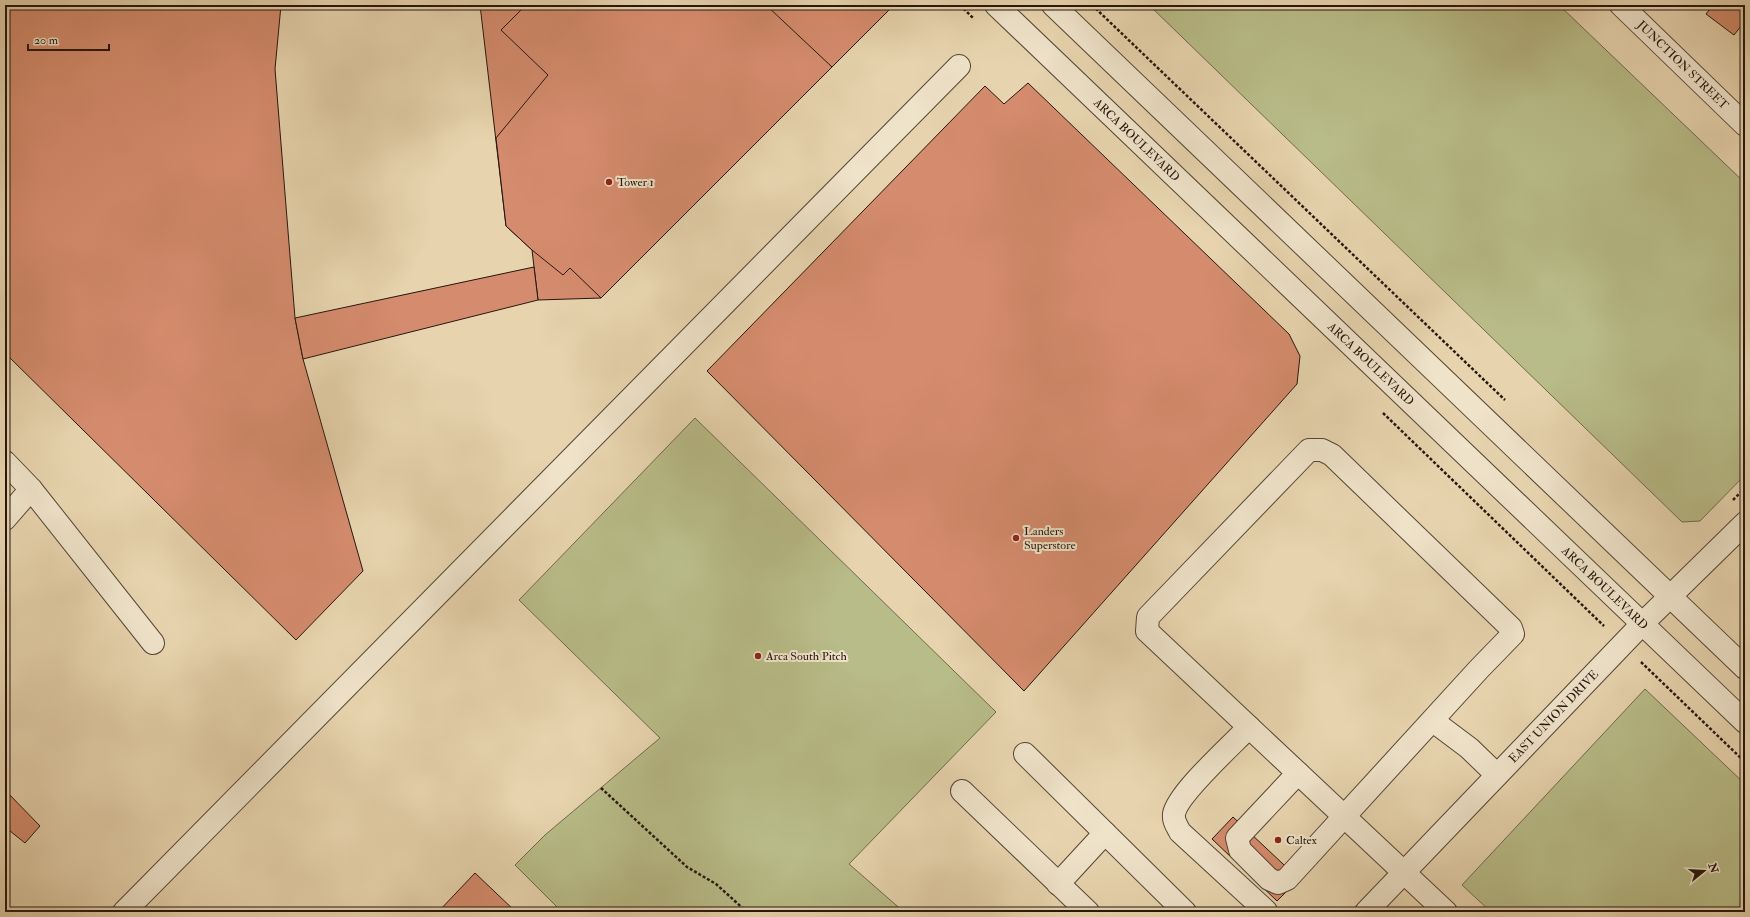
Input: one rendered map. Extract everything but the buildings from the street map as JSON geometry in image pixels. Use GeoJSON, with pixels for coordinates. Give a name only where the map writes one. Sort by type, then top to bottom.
{"type":"FeatureCollection","features":[{"type":"Feature","properties":{"kind":"street","name":"ARCA BOULEVARD"},"geometry":{"type":"LineString","coordinates":[[996,5],[1745,722]]}},
{"type":"Feature","properties":{"kind":"street"},"geometry":{"type":"LineString","coordinates":[[1054,5],[1745,668]]}},
{"type":"Feature","properties":{"kind":"street","name":"JUNCTION STREET"},"geometry":{"type":"LineString","coordinates":[[1621,5],[1745,125]]}},
{"type":"Feature","properties":{"kind":"street"},"geometry":{"type":"LineString","coordinates":[[124,912],[959,66]]}},
{"type":"Feature","properties":{"kind":"street"},"geometry":{"type":"LineString","coordinates":[[1298,773],[1237,838],[1240,850],[1269,879],[1278,883],[1287,879],[1344,815],[1513,634],[1511,628],[1332,455],[1322,450],[1309,450],[1148,617],[1146,624],[1147,631],[1344,815],[1446,912]]}},
{"type":"Feature","properties":{"kind":"street"},"geometry":{"type":"LineString","coordinates":[[5,462],[30,489],[153,643]]}},
{"type":"Feature","properties":{"kind":"street"},"geometry":{"type":"LineString","coordinates":[[5,519],[30,489]]}},
{"type":"Feature","properties":{"kind":"street","name":"EAST UNION DRIVE"},"geometry":{"type":"LineString","coordinates":[[1366,912],[1643,623],[1745,523]]}},
{"type":"Feature","properties":{"kind":"street"},"geometry":{"type":"LineString","coordinates":[[1433,721],[1469,748],[1497,775]]}},
{"type":"Feature","properties":{"kind":"street"},"geometry":{"type":"LineString","coordinates":[[1249,727],[1190,787],[1180,800],[1174,813],[1174,820],[1180,832],[1266,912]]}},
{"type":"Feature","properties":{"kind":"street"},"geometry":{"type":"LineString","coordinates":[[1025,754],[1185,912]]}},
{"type":"Feature","properties":{"kind":"street"},"geometry":{"type":"LineString","coordinates":[[962,791],[1088,912]]}},
{"type":"Feature","properties":{"kind":"street"},"geometry":{"type":"LineString","coordinates":[[1058,884],[1105,833]]}},
{"type":"Feature","properties":{"kind":"path"},"geometry":{"type":"LineString","coordinates":[[601,788],[687,866],[716,884],[747,912]]}},
{"type":"Feature","properties":{"kind":"green space"},"geometry":{"type":"Polygon","coordinates":[[[1149,5],[1559,5],[1745,183],[1745,475],[1700,521],[1682,522],[1149,5]]]}},
{"type":"Feature","properties":{"kind":"green space","name":"Arca South Pitch"},"geometry":{"type":"Polygon","coordinates":[[[695,418],[996,712],[849,864],[904,912],[562,912],[515,865],[545,835],[660,738],[519,600],[695,418]]]}},
{"type":"Feature","properties":{"kind":"green space"},"geometry":{"type":"Polygon","coordinates":[[[1645,689],[1745,784],[1745,912],[1491,912],[1462,885],[1645,689]]]}},
{"type":"Feature","properties":{"kind":"place","name":"Tower 1"},"geometry":{"type":"Point","coordinates":[609,182]}},
{"type":"Feature","properties":{"kind":"place","name":"Landers Superstore"},"geometry":{"type":"Point","coordinates":[1016,538]}},
{"type":"Feature","properties":{"kind":"place","name":"Arca South Pitch"},"geometry":{"type":"Point","coordinates":[758,656]}},
{"type":"Feature","properties":{"kind":"place","name":"Caltex"},"geometry":{"type":"Point","coordinates":[1278,840]}}]}
